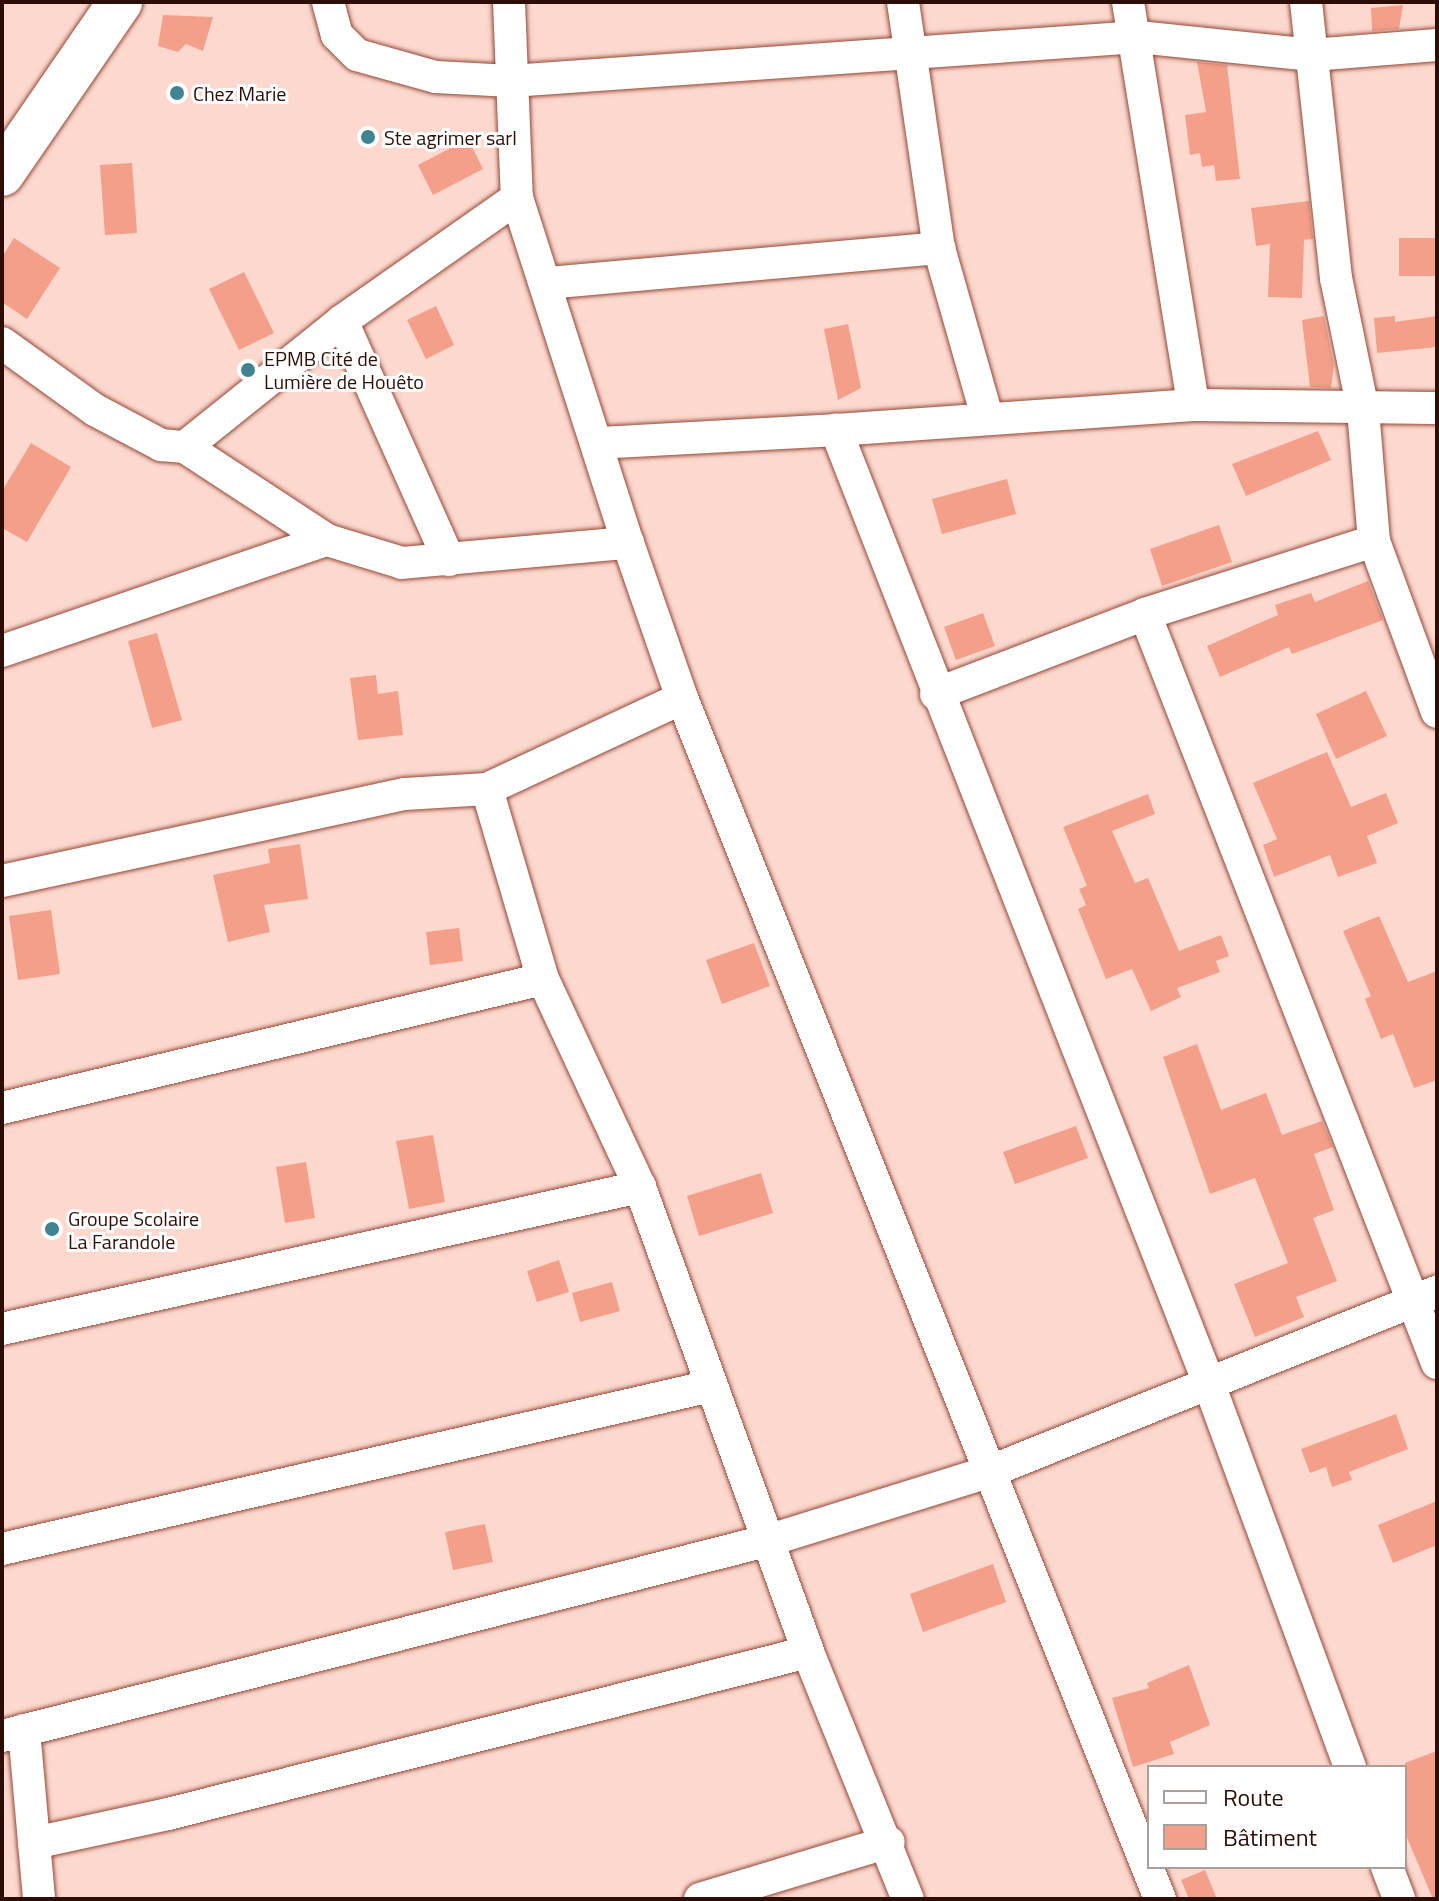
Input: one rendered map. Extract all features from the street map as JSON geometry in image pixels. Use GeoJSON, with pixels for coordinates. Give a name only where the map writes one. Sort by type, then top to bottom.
{"type":"FeatureCollection","features":[{"type":"Feature","properties":{"kind":"street"},"geometry":{"type":"LineString","coordinates":[[2,174],[120,2]]}},
{"type":"Feature","properties":{"kind":"street"},"geometry":{"type":"LineString","coordinates":[[328,2],[337,35],[357,55],[436,77],[511,81],[1138,37],[1312,55],[1437,45]]}},
{"type":"Feature","properties":{"kind":"street"},"geometry":{"type":"LineString","coordinates":[[509,2],[517,198],[548,283],[628,543],[682,698],[1147,1866]]}},
{"type":"Feature","properties":{"kind":"street"},"geometry":{"type":"LineString","coordinates":[[903,2],[939,248],[987,416]]}},
{"type":"Feature","properties":{"kind":"street"},"geometry":{"type":"LineString","coordinates":[[1128,2],[1138,37],[1193,405]]}},
{"type":"Feature","properties":{"kind":"street"},"geometry":{"type":"LineString","coordinates":[[1306,2],[1336,278],[1363,410],[1374,541],[1437,712]]}},
{"type":"Feature","properties":{"kind":"street"},"geometry":{"type":"LineString","coordinates":[[185,447],[342,321],[517,198]]}},
{"type":"Feature","properties":{"kind":"street"},"geometry":{"type":"LineString","coordinates":[[548,283],[939,248]]}},
{"type":"Feature","properties":{"kind":"street"},"geometry":{"type":"LineString","coordinates":[[342,321],[449,560]]}},
{"type":"Feature","properties":{"kind":"street"},"geometry":{"type":"LineString","coordinates":[[2,343],[95,410],[161,445],[185,447],[327,540],[402,563],[628,543]]}},
{"type":"Feature","properties":{"kind":"street"},"geometry":{"type":"LineString","coordinates":[[598,443],[1193,405],[1363,410],[1437,408]]}},
{"type":"Feature","properties":{"kind":"street"},"geometry":{"type":"LineString","coordinates":[[836,430],[936,694],[1210,1386],[1349,1765]]}},
{"type":"Feature","properties":{"kind":"street"},"geometry":{"type":"LineString","coordinates":[[2,651],[327,540]]}},
{"type":"Feature","properties":{"kind":"street"},"geometry":{"type":"LineString","coordinates":[[936,694],[1145,614],[1374,541]]}},
{"type":"Feature","properties":{"kind":"street"},"geometry":{"type":"LineString","coordinates":[[1145,614],[1426,1297],[1437,1363]]}},
{"type":"Feature","properties":{"kind":"street"},"geometry":{"type":"LineString","coordinates":[[2,881],[405,794],[487,789],[682,698]]}},
{"type":"Feature","properties":{"kind":"street"},"geometry":{"type":"LineString","coordinates":[[487,789],[543,979],[640,1187],[808,1652],[889,1842],[908,1899]]}},
{"type":"Feature","properties":{"kind":"street"},"geometry":{"type":"LineString","coordinates":[[2,1108],[543,979]]}},
{"type":"Feature","properties":{"kind":"street"},"geometry":{"type":"LineString","coordinates":[[2,1329],[640,1187]]}},
{"type":"Feature","properties":{"kind":"street"},"geometry":{"type":"LineString","coordinates":[[39,1899],[34,1843],[13,1733],[770,1540],[991,1471],[1210,1386],[1426,1297]]}},
{"type":"Feature","properties":{"kind":"street"},"geometry":{"type":"LineString","coordinates":[[2,1549],[711,1386]]}},
{"type":"Feature","properties":{"kind":"street"},"geometry":{"type":"LineString","coordinates":[[34,1843],[168,1814],[808,1652]]}},
{"type":"Feature","properties":{"kind":"street"},"geometry":{"type":"LineString","coordinates":[[700,1899],[889,1842]]}},
{"type":"Feature","properties":{"kind":"street"},"geometry":{"type":"LineString","coordinates":[[1148,1869],[1160,1899]]}},
{"type":"Feature","properties":{"kind":"street"},"geometry":{"type":"LineString","coordinates":[[1388,1869],[1399,1899]]}},
{"type":"Feature","properties":{"kind":"building"},"geometry":{"type":"Polygon","coordinates":[[[1403,5],[1399,29],[1372,31],[1371,8],[1403,5]]]}},
{"type":"Feature","properties":{"kind":"building"},"geometry":{"type":"Polygon","coordinates":[[[163,15],[213,17],[203,51],[186,44],[178,52],[158,46],[163,15]]]}},
{"type":"Feature","properties":{"kind":"building"},"geometry":{"type":"Polygon","coordinates":[[[1197,62],[1227,65],[1240,179],[1216,181],[1214,165],[1202,167],[1200,153],[1190,155],[1185,115],[1206,112],[1197,62]]]}},
{"type":"Feature","properties":{"kind":"building"},"geometry":{"type":"Polygon","coordinates":[[[468,139],[483,169],[433,195],[418,165],[468,139]]]}},
{"type":"Feature","properties":{"kind":"building"},"geometry":{"type":"Polygon","coordinates":[[[132,163],[137,233],[105,235],[100,165],[132,163]]]}},
{"type":"Feature","properties":{"kind":"building"},"geometry":{"type":"Polygon","coordinates":[[[1309,201],[1313,239],[1304,240],[1302,298],[1268,297],[1270,244],[1256,246],[1251,208],[1309,201]]]}},
{"type":"Feature","properties":{"kind":"building"},"geometry":{"type":"Polygon","coordinates":[[[14,238],[60,268],[27,319],[2,302],[2,257],[14,238]]]}},
{"type":"Feature","properties":{"kind":"building"},"geometry":{"type":"Polygon","coordinates":[[[1399,238],[1437,238],[1437,276],[1399,276],[1399,238]]]}},
{"type":"Feature","properties":{"kind":"building"},"geometry":{"type":"Polygon","coordinates":[[[244,272],[274,333],[239,350],[209,289],[244,272]]]}},
{"type":"Feature","properties":{"kind":"building"},"geometry":{"type":"Polygon","coordinates":[[[436,306],[454,345],[426,359],[407,320],[436,306]]]}},
{"type":"Feature","properties":{"kind":"building"},"geometry":{"type":"Polygon","coordinates":[[[1324,316],[1334,365],[1331,388],[1310,387],[1302,320],[1324,316]]]}},
{"type":"Feature","properties":{"kind":"building"},"geometry":{"type":"Polygon","coordinates":[[[1395,316],[1395,322],[1437,316],[1437,347],[1377,353],[1374,318],[1395,316]]]}},
{"type":"Feature","properties":{"kind":"building"},"geometry":{"type":"Polygon","coordinates":[[[848,324],[861,388],[838,400],[824,329],[848,324]]]}},
{"type":"Feature","properties":{"kind":"building"},"geometry":{"type":"Polygon","coordinates":[[[1318,431],[1331,460],[1246,496],[1232,464],[1318,431]]]}},
{"type":"Feature","properties":{"kind":"building"},"geometry":{"type":"Polygon","coordinates":[[[31,443],[71,467],[27,542],[2,528],[2,491],[31,443]]]}},
{"type":"Feature","properties":{"kind":"building"},"geometry":{"type":"Polygon","coordinates":[[[1007,479],[1016,514],[942,534],[932,499],[1007,479]]]}},
{"type":"Feature","properties":{"kind":"building"},"geometry":{"type":"Polygon","coordinates":[[[1219,525],[1232,562],[1162,586],[1150,549],[1219,525]]]}},
{"type":"Feature","properties":{"kind":"building"},"geometry":{"type":"Polygon","coordinates":[[[1368,581],[1383,620],[1292,654],[1289,647],[1220,677],[1207,646],[1278,615],[1275,605],[1311,593],[1315,602],[1368,581]]]}},
{"type":"Feature","properties":{"kind":"building"},"geometry":{"type":"Polygon","coordinates":[[[983,613],[995,646],[956,660],[944,627],[983,613]]]}},
{"type":"Feature","properties":{"kind":"building"},"geometry":{"type":"Polygon","coordinates":[[[157,633],[182,720],[152,728],[128,641],[157,633]]]}},
{"type":"Feature","properties":{"kind":"building"},"geometry":{"type":"Polygon","coordinates":[[[376,675],[378,694],[398,691],[403,735],[358,740],[350,678],[376,675]]]}},
{"type":"Feature","properties":{"kind":"building"},"geometry":{"type":"Polygon","coordinates":[[[1366,691],[1387,736],[1336,759],[1316,714],[1366,691]]]}},
{"type":"Feature","properties":{"kind":"building"},"geometry":{"type":"Polygon","coordinates":[[[1327,752],[1351,807],[1386,793],[1398,823],[1367,836],[1377,863],[1338,877],[1330,855],[1274,877],[1263,845],[1277,839],[1253,783],[1327,752]]]}},
{"type":"Feature","properties":{"kind":"building"},"geometry":{"type":"Polygon","coordinates":[[[1148,794],[1155,814],[1112,831],[1135,883],[1148,878],[1179,951],[1221,935],[1229,956],[1216,961],[1220,972],[1177,988],[1181,997],[1151,1011],[1132,969],[1106,979],[1078,909],[1086,905],[1079,889],[1087,886],[1063,827],[1148,794]]]}},
{"type":"Feature","properties":{"kind":"building"},"geometry":{"type":"Polygon","coordinates":[[[300,844],[308,899],[264,905],[270,932],[228,942],[213,875],[270,863],[268,849],[300,844]]]}},
{"type":"Feature","properties":{"kind":"building"},"geometry":{"type":"Polygon","coordinates":[[[51,910],[60,974],[18,980],[9,916],[51,910]]]}},
{"type":"Feature","properties":{"kind":"building"},"geometry":{"type":"Polygon","coordinates":[[[1379,916],[1408,982],[1437,971],[1437,1080],[1414,1088],[1393,1034],[1381,1039],[1365,999],[1371,996],[1343,931],[1379,916]]]}},
{"type":"Feature","properties":{"kind":"building"},"geometry":{"type":"Polygon","coordinates":[[[459,928],[463,961],[430,965],[426,932],[459,928]]]}},
{"type":"Feature","properties":{"kind":"building"},"geometry":{"type":"Polygon","coordinates":[[[754,943],[770,986],[722,1004],[706,960],[754,943]]]}},
{"type":"Feature","properties":{"kind":"building"},"geometry":{"type":"Polygon","coordinates":[[[1197,1044],[1221,1110],[1266,1093],[1282,1135],[1322,1121],[1333,1147],[1314,1154],[1334,1210],[1313,1218],[1337,1281],[1296,1297],[1304,1317],[1255,1337],[1234,1284],[1288,1263],[1255,1178],[1210,1194],[1163,1057],[1197,1044]]]}},
{"type":"Feature","properties":{"kind":"building"},"geometry":{"type":"Polygon","coordinates":[[[1076,1126],[1088,1158],[1015,1184],[1003,1152],[1076,1126]]]}},
{"type":"Feature","properties":{"kind":"building"},"geometry":{"type":"Polygon","coordinates":[[[433,1135],[445,1202],[409,1209],[396,1141],[433,1135]]]}},
{"type":"Feature","properties":{"kind":"building"},"geometry":{"type":"Polygon","coordinates":[[[306,1162],[315,1218],[285,1223],[276,1167],[306,1162]]]}},
{"type":"Feature","properties":{"kind":"building"},"geometry":{"type":"Polygon","coordinates":[[[761,1173],[773,1213],[699,1236],[687,1196],[761,1173]]]}},
{"type":"Feature","properties":{"kind":"building"},"geometry":{"type":"Polygon","coordinates":[[[559,1260],[569,1292],[537,1302],[527,1271],[559,1260]]]}},
{"type":"Feature","properties":{"kind":"building"},"geometry":{"type":"Polygon","coordinates":[[[612,1282],[620,1311],[580,1322],[572,1293],[612,1282]]]}},
{"type":"Feature","properties":{"kind":"building"},"geometry":{"type":"Polygon","coordinates":[[[1396,1414],[1408,1449],[1349,1472],[1352,1480],[1332,1487],[1326,1467],[1310,1473],[1301,1449],[1396,1414]]]}},
{"type":"Feature","properties":{"kind":"building"},"geometry":{"type":"Polygon","coordinates":[[[1437,1501],[1437,1545],[1393,1563],[1378,1525],[1437,1501]]]}},
{"type":"Feature","properties":{"kind":"building"},"geometry":{"type":"Polygon","coordinates":[[[485,1524],[493,1562],[453,1570],[445,1532],[485,1524]]]}},
{"type":"Feature","properties":{"kind":"building"},"geometry":{"type":"Polygon","coordinates":[[[993,1564],[1006,1602],[923,1632],[910,1594],[993,1564]]]}},
{"type":"Feature","properties":{"kind":"building"},"geometry":{"type":"Polygon","coordinates":[[[1189,1665],[1210,1725],[1170,1742],[1174,1754],[1133,1767],[1112,1698],[1149,1688],[1147,1683],[1189,1665]]]}},
{"type":"Feature","properties":{"kind":"building"},"geometry":{"type":"Polygon","coordinates":[[[1437,1751],[1437,1899],[1433,1899],[1407,1838],[1405,1763],[1437,1751]]]}},
{"type":"Feature","properties":{"kind":"building"},"geometry":{"type":"Polygon","coordinates":[[[1205,1870],[1217,1899],[1189,1899],[1181,1880],[1205,1870]]]}},
{"type":"Feature","properties":{"kind":"place","name":"Chez Marie"},"geometry":{"type":"Point","coordinates":[177,93]}},
{"type":"Feature","properties":{"kind":"place","name":"Ste agrimer sarl"},"geometry":{"type":"Point","coordinates":[368,137]}},
{"type":"Feature","properties":{"kind":"place","name":"EPMB Cité de Lumière de Houêto"},"geometry":{"type":"Point","coordinates":[248,370]}},
{"type":"Feature","properties":{"kind":"place","name":"Groupe Scolaire La Farandole"},"geometry":{"type":"Point","coordinates":[52,1229]}}]}
